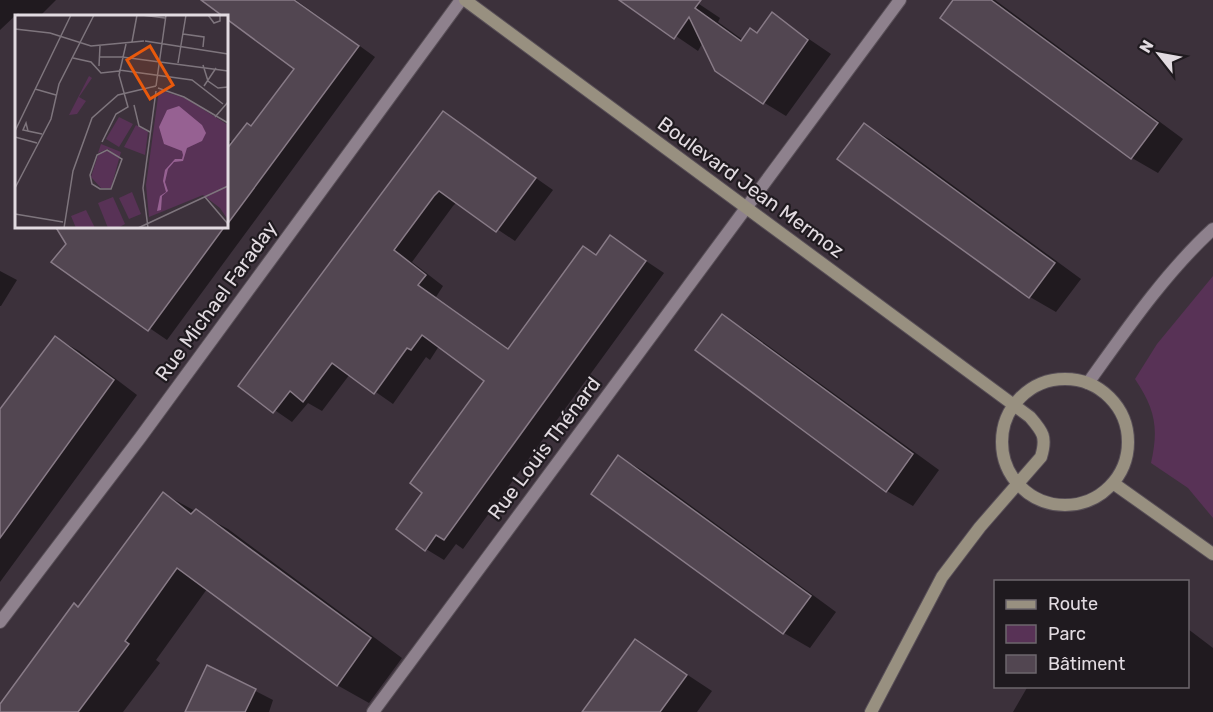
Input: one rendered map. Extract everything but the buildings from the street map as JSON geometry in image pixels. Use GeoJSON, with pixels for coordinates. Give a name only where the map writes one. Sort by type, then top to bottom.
{"type":"FeatureCollection","features":[{"type":"Feature","properties":{"kind":"main road","name":"Boulevard Jean Mermoz"},"geometry":{"type":"LineString","coordinates":[[463,0],[1013,405],[1041,430],[1045,442],[1041,457],[980,527],[942,577],[871,712]]}},
{"type":"Feature","properties":{"kind":"main road"},"geometry":{"type":"LineString","coordinates":[[1055,379],[1072,379],[1088,383],[1118,406],[1126,425],[1128,445],[1124,465],[1113,483],[1096,497],[1076,504],[1054,504],[1034,497],[1017,483],[1006,465],[1001,445],[1004,424],[1013,405],[1025,393],[1055,379]]}},
{"type":"Feature","properties":{"kind":"main road"},"geometry":{"type":"LineString","coordinates":[[1113,483],[1213,554]]}},
{"type":"Feature","properties":{"kind":"street","name":"Rue Michael Faraday"},"geometry":{"type":"LineString","coordinates":[[0,622],[463,0]]}},
{"type":"Feature","properties":{"kind":"street","name":"Rue Louis Thénard"},"geometry":{"type":"LineString","coordinates":[[373,712],[900,0]]}},
{"type":"Feature","properties":{"kind":"street"},"geometry":{"type":"LineString","coordinates":[[1088,383],[1173,272],[1213,229]]}},
{"type":"Feature","properties":{"kind":"green space"},"geometry":{"type":"Polygon","coordinates":[[[1213,276],[1213,518],[1188,488],[1151,463],[1155,439],[1154,419],[1147,400],[1135,379],[1157,344],[1213,276]]]}}]}
